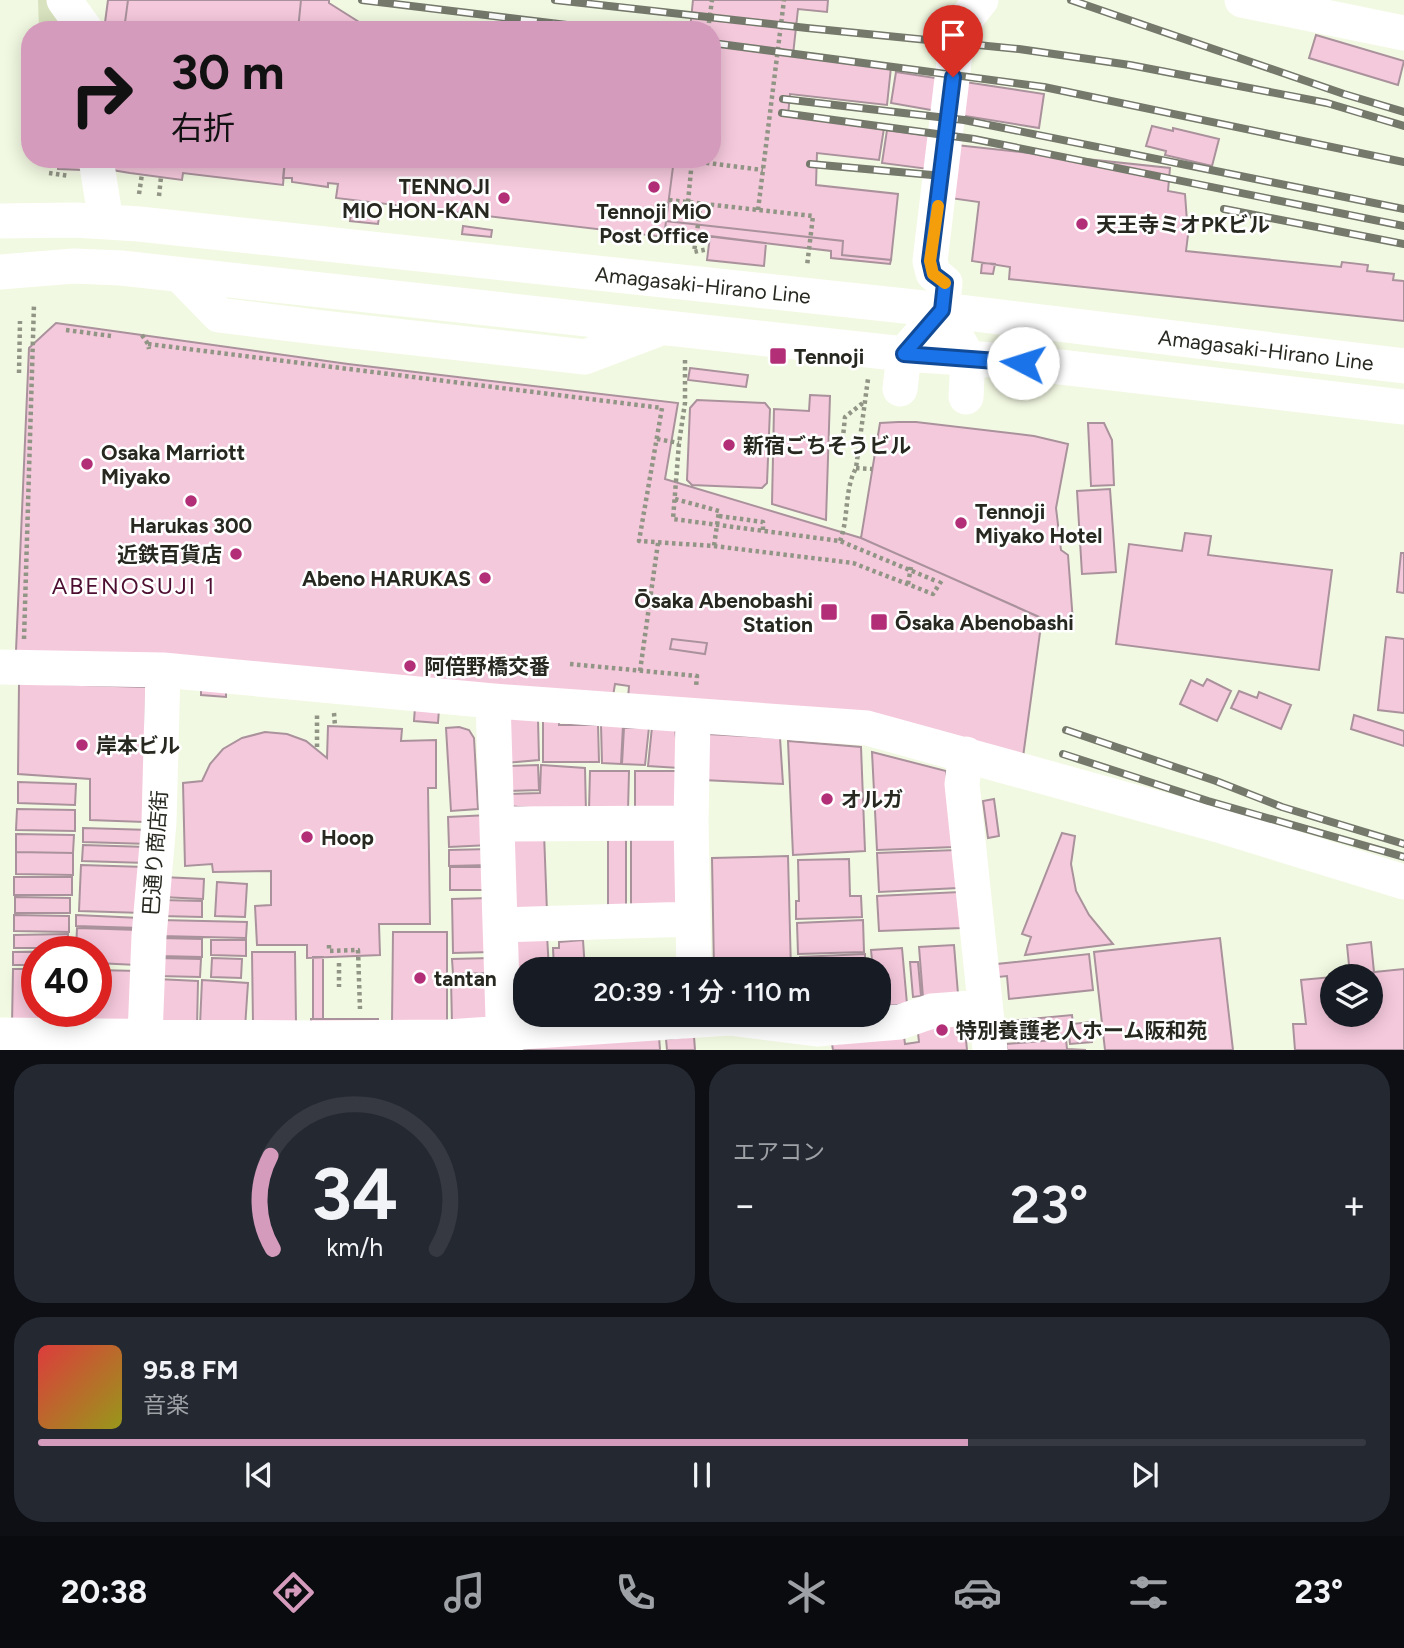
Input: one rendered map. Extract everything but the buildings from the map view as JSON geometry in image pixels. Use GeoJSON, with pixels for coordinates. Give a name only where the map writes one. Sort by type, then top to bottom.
{"type":"FeatureCollection","features":[{"type":"Feature","properties":{"kind":"street"},"geometry":{"type":"LineString","coordinates":[[64,0],[86,19]]}},
{"type":"Feature","properties":{"kind":"street"},"geometry":{"type":"LineString","coordinates":[[967,397],[968,358],[930,261],[958,29],[981,0]]}},
{"type":"Feature","properties":{"kind":"street"},"geometry":{"type":"LineString","coordinates":[[1243,0],[1288,5],[1404,33]]}},
{"type":"Feature","properties":{"kind":"street"},"geometry":{"type":"LineString","coordinates":[[97,168],[106,222]]}},
{"type":"Feature","properties":{"kind":"street","name":"Amagasaki-Hirano Line"},"geometry":{"type":"LineString","coordinates":[[0,221],[106,222],[943,297],[1404,366]]}},
{"type":"Feature","properties":{"kind":"street","name":"Amagasaki-Hirano Line"},"geometry":{"type":"LineString","coordinates":[[0,272],[74,266],[180,275],[904,354],[1009,361],[1404,407]]}},
{"type":"Feature","properties":{"kind":"street"},"geometry":{"type":"LineString","coordinates":[[180,275],[219,314],[585,357],[663,328]]}},
{"type":"Feature","properties":{"kind":"street"},"geometry":{"type":"LineString","coordinates":[[285,286],[345,330]]}},
{"type":"Feature","properties":{"kind":"street"},"geometry":{"type":"LineString","coordinates":[[884,384],[943,297]]}},
{"type":"Feature","properties":{"kind":"street"},"geometry":{"type":"LineString","coordinates":[[12,655],[493,701],[867,728],[1225,827],[1404,882]]}},
{"type":"Feature","properties":{"kind":"street","name":"巴通り商店街"},"geometry":{"type":"LineString","coordinates":[[145,1036],[149,936],[159,821],[163,670]]}},
{"type":"Feature","properties":{"kind":"street"},"geometry":{"type":"LineString","coordinates":[[493,701],[504,1042]]}},
{"type":"Feature","properties":{"kind":"street"},"geometry":{"type":"LineString","coordinates":[[693,957],[691,823],[694,716]]}},
{"type":"Feature","properties":{"kind":"street"},"geometry":{"type":"LineString","coordinates":[[965,754],[962,784],[990,1049]]}},
{"type":"Feature","properties":{"kind":"street"},"geometry":{"type":"LineString","coordinates":[[498,824],[691,823]]}},
{"type":"Feature","properties":{"kind":"street"},"geometry":{"type":"LineString","coordinates":[[502,925],[692,919]]}},
{"type":"Feature","properties":{"kind":"street"},"geometry":{"type":"LineString","coordinates":[[891,1023],[932,1011],[985,1007]]}},
{"type":"Feature","properties":{"kind":"street"},"geometry":{"type":"LineString","coordinates":[[0,1035],[145,1036],[290,1044],[504,1042],[518,1031],[569,1027]]}},
{"type":"Feature","properties":{"kind":"street"},"geometry":{"type":"LineString","coordinates":[[801,1027],[841,1027]]}},
{"type":"Feature","properties":{"kind":"path"},"geometry":{"type":"LineString","coordinates":[[709,21],[712,0]]}},
{"type":"Feature","properties":{"kind":"path"},"geometry":{"type":"LineString","coordinates":[[758,210],[784,0]]}},
{"type":"Feature","properties":{"kind":"path"},"geometry":{"type":"LineString","coordinates":[[721,164],[762,170]]}},
{"type":"Feature","properties":{"kind":"path"},"geometry":{"type":"LineString","coordinates":[[688,202],[692,168]]}},
{"type":"Feature","properties":{"kind":"path"},"geometry":{"type":"LineString","coordinates":[[138,203],[142,174]]}},
{"type":"Feature","properties":{"kind":"path"},"geometry":{"type":"LineString","coordinates":[[158,204],[160,177]]}},
{"type":"Feature","properties":{"kind":"path"},"geometry":{"type":"LineString","coordinates":[[669,200],[813,216],[807,266]]}},
{"type":"Feature","properties":{"kind":"path"},"geometry":{"type":"LineString","coordinates":[[701,204],[694,252],[708,249]]}},
{"type":"Feature","properties":{"kind":"path"},"geometry":{"type":"LineString","coordinates":[[12,655],[34,304]]}},
{"type":"Feature","properties":{"kind":"path"},"geometry":{"type":"LineString","coordinates":[[19,373],[20,321]]}},
{"type":"Feature","properties":{"kind":"path"},"geometry":{"type":"LineString","coordinates":[[66,330],[111,336]]}},
{"type":"Feature","properties":{"kind":"path"},"geometry":{"type":"LineString","coordinates":[[142,335],[148,346],[662,408],[639,541],[714,546],[853,563],[933,594],[939,580],[840,541],[673,519],[678,499],[679,443],[685,403],[685,360]]}},
{"type":"Feature","properties":{"kind":"path"},"geometry":{"type":"LineString","coordinates":[[842,447],[845,417],[884,384]]}},
{"type":"Feature","properties":{"kind":"path"},"geometry":{"type":"LineString","coordinates":[[840,541],[844,532],[850,479],[856,468],[864,402]]}},
{"type":"Feature","properties":{"kind":"path"},"geometry":{"type":"LineString","coordinates":[[657,439],[679,443]]}},
{"type":"Feature","properties":{"kind":"path"},"geometry":{"type":"LineString","coordinates":[[856,468],[872,469]]}},
{"type":"Feature","properties":{"kind":"path"},"geometry":{"type":"LineString","coordinates":[[678,499],[719,511],[714,546]]}},
{"type":"Feature","properties":{"kind":"path"},"geometry":{"type":"LineString","coordinates":[[719,516],[763,522],[763,531]]}},
{"type":"Feature","properties":{"kind":"path"},"geometry":{"type":"LineString","coordinates":[[640,671],[658,543]]}},
{"type":"Feature","properties":{"kind":"path"},"geometry":{"type":"LineString","coordinates":[[908,584],[911,567]]}},
{"type":"Feature","properties":{"kind":"path"},"geometry":{"type":"LineString","coordinates":[[570,664],[686,675]]}},
{"type":"Feature","properties":{"kind":"path"},"geometry":{"type":"LineString","coordinates":[[317,708],[317,747]]}},
{"type":"Feature","properties":{"kind":"path"},"geometry":{"type":"LineString","coordinates":[[329,945],[329,951],[358,950],[360,1013]]}},
{"type":"Feature","properties":{"kind":"path"},"geometry":{"type":"LineString","coordinates":[[339,963],[339,987]]}},
{"type":"Feature","properties":{"kind":"green space"},"geometry":{"type":"Polygon","coordinates":[[[38,0],[54,0],[64,21],[39,21],[38,0]]]}},
{"type":"Feature","properties":{"kind":"railway"},"geometry":{"type":"LineString","coordinates":[[362,0],[534,21]]}},
{"type":"Feature","properties":{"kind":"railway"},"geometry":{"type":"LineString","coordinates":[[555,0],[1019,49],[1130,65],[1327,103],[1404,126]]}},
{"type":"Feature","properties":{"kind":"railway"},"geometry":{"type":"LineString","coordinates":[[1071,0],[1404,112]]}},
{"type":"Feature","properties":{"kind":"railway"},"geometry":{"type":"LineString","coordinates":[[721,44],[1044,87],[1404,162]]}},
{"type":"Feature","properties":{"kind":"railway"},"geometry":{"type":"LineString","coordinates":[[783,99],[964,120],[1404,209]]}},
{"type":"Feature","properties":{"kind":"railway"},"geometry":{"type":"LineString","coordinates":[[782,113],[974,139],[1404,226]]}},
{"type":"Feature","properties":{"kind":"railway"},"geometry":{"type":"LineString","coordinates":[[810,164],[932,175]]}},
{"type":"Feature","properties":{"kind":"railway"},"geometry":{"type":"LineString","coordinates":[[1224,209],[1404,244]]}},
{"type":"Feature","properties":{"kind":"railway"},"geometry":{"type":"LineString","coordinates":[[1066,730],[1216,781],[1282,807],[1404,844]]}},
{"type":"Feature","properties":{"kind":"railway"},"geometry":{"type":"LineString","coordinates":[[1063,754],[1208,801],[1404,857]]}},
{"type":"Feature","properties":{"kind":"slow traffic"},"geometry":{"type":"LineString","coordinates":[[938,206],[930,261],[933,274],[945,283]]}},
{"type":"Feature","properties":{"kind":"place","name":"Tennoji MiO Post Office"},"geometry":{"type":"Point","coordinates":[654,187]}},
{"type":"Feature","properties":{"kind":"place","name":"TENNOJI MIO HON-KAN"},"geometry":{"type":"Point","coordinates":[504,198]}},
{"type":"Feature","properties":{"kind":"place","name":"天王寺ミオPKビル"},"geometry":{"type":"Point","coordinates":[1082,224]}},
{"type":"Feature","properties":{"kind":"place","name":"Tennoji"},"geometry":{"type":"Point","coordinates":[778,356]}},
{"type":"Feature","properties":{"kind":"place","name":"新宿ごちそうビル"},"geometry":{"type":"Point","coordinates":[729,445]}},
{"type":"Feature","properties":{"kind":"place","name":"Osaka Marriott Miyako"},"geometry":{"type":"Point","coordinates":[87,464]}},
{"type":"Feature","properties":{"kind":"place","name":"Harukas 300"},"geometry":{"type":"Point","coordinates":[191,501]}},
{"type":"Feature","properties":{"kind":"place","name":"Tennoji Miyako Hotel"},"geometry":{"type":"Point","coordinates":[961,523]}},
{"type":"Feature","properties":{"kind":"place","name":"近鉄百貨店"},"geometry":{"type":"Point","coordinates":[236,554]}},
{"type":"Feature","properties":{"kind":"place","name":"Abeno HARUKAS"},"geometry":{"type":"Point","coordinates":[485,578]}},
{"type":"Feature","properties":{"kind":"place","name":"Ōsaka Abenobashi Station"},"geometry":{"type":"Point","coordinates":[829,612]}},
{"type":"Feature","properties":{"kind":"place","name":"Ōsaka Abenobashi"},"geometry":{"type":"Point","coordinates":[879,622]}},
{"type":"Feature","properties":{"kind":"place","name":"阿倍野橋交番"},"geometry":{"type":"Point","coordinates":[410,666]}},
{"type":"Feature","properties":{"kind":"place","name":"岸本ビル"},"geometry":{"type":"Point","coordinates":[82,745]}},
{"type":"Feature","properties":{"kind":"place","name":"オルガ"},"geometry":{"type":"Point","coordinates":[827,799]}},
{"type":"Feature","properties":{"kind":"place","name":"Hoop"},"geometry":{"type":"Point","coordinates":[307,837]}},
{"type":"Feature","properties":{"kind":"place","name":"tantan"},"geometry":{"type":"Point","coordinates":[420,978]}},
{"type":"Feature","properties":{"kind":"place","name":"特別養護老人ホーム阪和苑"},"geometry":{"type":"Point","coordinates":[942,1030]}},
{"type":"Feature","properties":{"kind":"district","name":"ABENOSUJI 1"},"geometry":{"type":"Point","coordinates":[134,586]}},
{"type":"Feature","properties":{"kind":"route"},"geometry":{"type":"LineString","coordinates":[[953,77],[930,261],[933,274],[945,283],[942,310],[904,354],[1023,363]]}}]}
